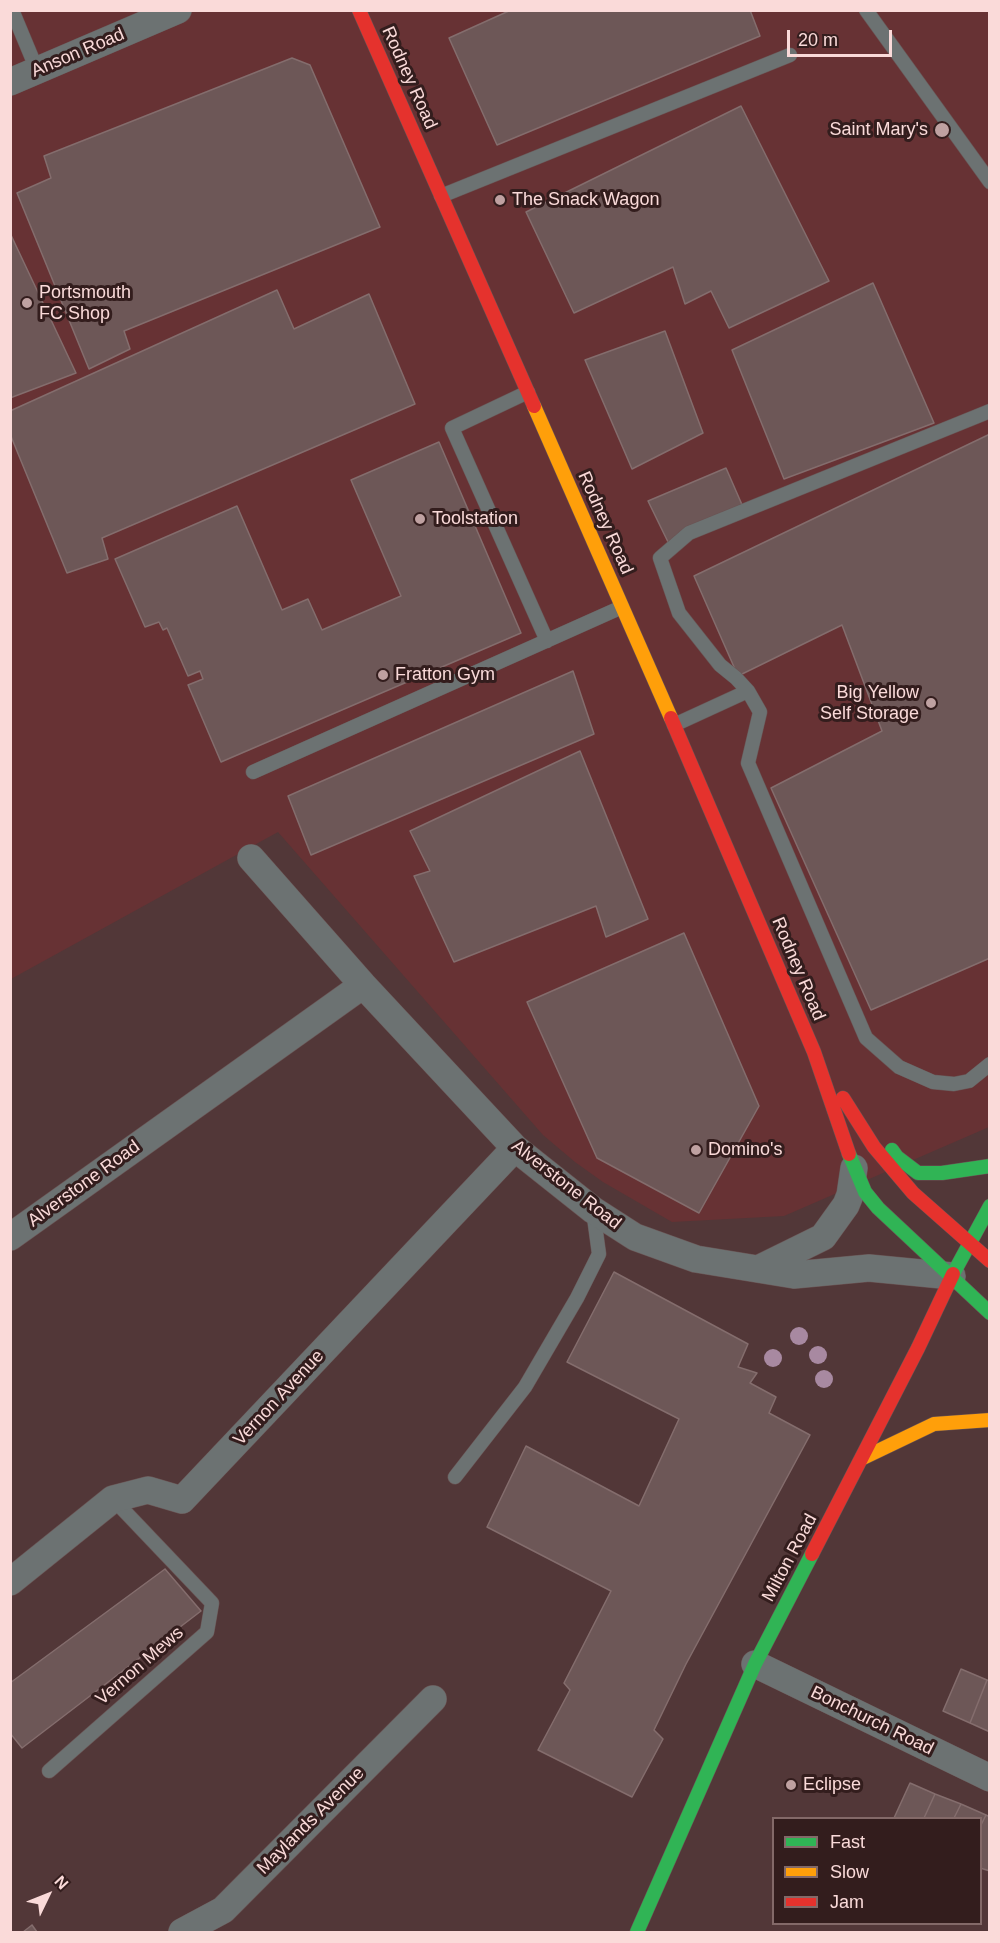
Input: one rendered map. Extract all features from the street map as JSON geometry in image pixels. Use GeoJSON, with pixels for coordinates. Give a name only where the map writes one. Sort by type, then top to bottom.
{"type":"FeatureCollection","features":[{"type":"Feature","properties":{"kind":"main road","name":"Rodney Road"},"geometry":{"type":"LineString","coordinates":[[359,10],[674,725],[814,1052],[854,1168],[865,1192],[878,1208],[990,1313]]}},
{"type":"Feature","properties":{"kind":"main road","name":"Rodney Road"},"geometry":{"type":"LineString","coordinates":[[814,1052],[897,1157],[918,1173],[942,1173],[990,1166]]}},
{"type":"Feature","properties":{"kind":"main road","name":"Rodney Road"},"geometry":{"type":"LineString","coordinates":[[814,1052],[874,1147],[913,1193],[990,1261]]}},
{"type":"Feature","properties":{"kind":"main road","name":"Milton Road"},"geometry":{"type":"LineString","coordinates":[[637,1932],[754,1664],[990,1206]]}},
{"type":"Feature","properties":{"kind":"main road"},"geometry":{"type":"LineString","coordinates":[[862,1458],[934,1424],[990,1420]]}},
{"type":"Feature","properties":{"kind":"street","name":"Anson Road"},"geometry":{"type":"LineString","coordinates":[[10,82],[178,10]]}},
{"type":"Feature","properties":{"kind":"street","name":"Alverstone Road"},"geometry":{"type":"LineString","coordinates":[[251,858],[363,985],[515,1148],[593,1210],[635,1237],[696,1259],[794,1275],[869,1268],[952,1276]]}},
{"type":"Feature","properties":{"kind":"street","name":"Alverstone Road"},"geometry":{"type":"LineString","coordinates":[[10,1237],[363,985]]}},
{"type":"Feature","properties":{"kind":"street","name":"Vernon Avenue"},"geometry":{"type":"LineString","coordinates":[[10,1582],[113,1499],[148,1490],[182,1500],[515,1148]]}},
{"type":"Feature","properties":{"kind":"street"},"geometry":{"type":"LineString","coordinates":[[758,1269],[823,1237],[846,1206],[854,1168]]}},
{"type":"Feature","properties":{"kind":"street","name":"Bonchurch Road"},"geometry":{"type":"LineString","coordinates":[[754,1664],[990,1778]]}},
{"type":"Feature","properties":{"kind":"street","name":"Maylands Avenue"},"geometry":{"type":"LineString","coordinates":[[182,1932],[223,1910],[433,1699]]}},
{"type":"Feature","properties":{"kind":"lane"},"geometry":{"type":"LineString","coordinates":[[12,10],[37,70]]}},
{"type":"Feature","properties":{"kind":"lane"},"geometry":{"type":"LineString","coordinates":[[866,10],[990,182]]}},
{"type":"Feature","properties":{"kind":"lane"},"geometry":{"type":"LineString","coordinates":[[441,196],[790,55]]}},
{"type":"Feature","properties":{"kind":"lane"},"geometry":{"type":"LineString","coordinates":[[528,392],[452,428],[547,641]]}},
{"type":"Feature","properties":{"kind":"lane"},"geometry":{"type":"LineString","coordinates":[[990,411],[689,533],[660,558],[679,613],[720,665],[748,691],[760,712],[748,763],[866,1038],[899,1067],[933,1082],[954,1084],[969,1082],[990,1064]]}},
{"type":"Feature","properties":{"kind":"lane"},"geometry":{"type":"LineString","coordinates":[[253,772],[622,607]]}},
{"type":"Feature","properties":{"kind":"lane"},"geometry":{"type":"LineString","coordinates":[[674,725],[748,691]]}},
{"type":"Feature","properties":{"kind":"lane"},"geometry":{"type":"LineString","coordinates":[[455,1477],[525,1387],[577,1298],[599,1254],[593,1210]]}},
{"type":"Feature","properties":{"kind":"lane","name":"Vernon Mews"},"geometry":{"type":"LineString","coordinates":[[49,1771],[207,1632],[212,1603],[113,1499]]}},
{"type":"Feature","properties":{"kind":"shaded area"},"geometry":{"type":"Polygon","coordinates":[[[11,11],[989,11],[989,1127],[784,1216],[672,1222],[603,1182],[543,1135],[278,832],[11,979],[11,11]]]}},
{"type":"Feature","properties":{"kind":"building"},"geometry":{"type":"Polygon","coordinates":[[[511,10],[750,10],[760,36],[497,145],[449,38],[511,10]]]}},
{"type":"Feature","properties":{"kind":"building"},"geometry":{"type":"Polygon","coordinates":[[[292,58],[310,65],[380,227],[124,331],[130,349],[89,369],[17,193],[51,178],[44,156],[292,58]]]}},
{"type":"Feature","properties":{"kind":"building"},"geometry":{"type":"Polygon","coordinates":[[[741,106],[829,281],[729,328],[711,291],[685,304],[673,267],[574,313],[526,212],[741,106]]]}},
{"type":"Feature","properties":{"kind":"building","name":"Portsmouth FC Shop"},"geometry":{"type":"Polygon","coordinates":[[[10,233],[76,373],[10,398],[10,233]]]}},
{"type":"Feature","properties":{"kind":"building"},"geometry":{"type":"Polygon","coordinates":[[[873,283],[934,423],[784,479],[732,350],[873,283]]]}},
{"type":"Feature","properties":{"kind":"building"},"geometry":{"type":"Polygon","coordinates":[[[277,290],[294,329],[369,294],[415,404],[102,538],[108,559],[67,573],[10,434],[10,411],[277,290]]]}},
{"type":"Feature","properties":{"kind":"building"},"geometry":{"type":"Polygon","coordinates":[[[665,331],[703,433],[632,469],[585,360],[665,331]]]}},
{"type":"Feature","properties":{"kind":"building","name":"Big Yellow Self Storage"},"geometry":{"type":"Polygon","coordinates":[[[990,434],[990,958],[871,1010],[771,788],[882,731],[842,625],[738,676],[694,576],[990,434]]]}},
{"type":"Feature","properties":{"kind":"building"},"geometry":{"type":"Polygon","coordinates":[[[439,442],[521,633],[221,762],[188,685],[203,679],[200,671],[188,676],[167,628],[163,630],[159,622],[145,627],[115,559],[237,506],[282,610],[308,599],[322,630],[401,596],[351,480],[439,442]]]}},
{"type":"Feature","properties":{"kind":"building"},"geometry":{"type":"Polygon","coordinates":[[[726,468],[743,507],[668,542],[648,501],[726,468]]]}},
{"type":"Feature","properties":{"kind":"building"},"geometry":{"type":"Polygon","coordinates":[[[573,671],[594,734],[311,855],[288,796],[573,671]]]}},
{"type":"Feature","properties":{"kind":"building"},"geometry":{"type":"Polygon","coordinates":[[[580,751],[648,919],[606,937],[596,906],[454,962],[414,876],[430,871],[410,831],[580,751]]]}},
{"type":"Feature","properties":{"kind":"building"},"geometry":{"type":"Polygon","coordinates":[[[684,933],[759,1106],[699,1213],[597,1158],[527,1002],[684,933]]]}},
{"type":"Feature","properties":{"kind":"building"},"geometry":{"type":"Polygon","coordinates":[[[614,1272],[748,1344],[738,1367],[757,1373],[750,1383],[776,1397],[769,1413],[810,1435],[686,1664],[654,1730],[663,1739],[632,1797],[538,1750],[570,1690],[564,1683],[611,1591],[487,1527],[526,1446],[639,1506],[679,1419],[567,1362],[614,1272]]]}},
{"type":"Feature","properties":{"kind":"building"},"geometry":{"type":"Polygon","coordinates":[[[165,1569],[201,1611],[22,1748],[10,1733],[10,1683],[165,1569]]]}},
{"type":"Feature","properties":{"kind":"building"},"geometry":{"type":"Polygon","coordinates":[[[961,1669],[987,1680],[970,1723],[943,1711],[961,1669]]]}},
{"type":"Feature","properties":{"kind":"building"},"geometry":{"type":"Polygon","coordinates":[[[987,1680],[990,1681],[990,1732],[970,1723],[987,1680]]]}},
{"type":"Feature","properties":{"kind":"building"},"geometry":{"type":"Polygon","coordinates":[[[910,1783],[935,1794],[924,1817],[894,1817],[910,1783]]]}},
{"type":"Feature","properties":{"kind":"building"},"geometry":{"type":"Polygon","coordinates":[[[935,1794],[961,1804],[954,1817],[924,1817],[935,1794]]]}},
{"type":"Feature","properties":{"kind":"building"},"geometry":{"type":"Polygon","coordinates":[[[961,1804],[986,1815],[982,1823],[982,1817],[954,1817],[961,1804]]]}},
{"type":"Feature","properties":{"kind":"building"},"geometry":{"type":"Polygon","coordinates":[[[986,1815],[990,1817],[990,1871],[982,1869],[982,1823],[986,1815]]]}},
{"type":"Feature","properties":{"kind":"building"},"geometry":{"type":"Polygon","coordinates":[[[32,1925],[37,1932],[23,1932],[32,1925]]]}},
{"type":"Feature","properties":{"kind":"traffic: fast"},"geometry":{"type":"LineString","coordinates":[[892,1150],[897,1157],[918,1173],[942,1173],[990,1166]]}},
{"type":"Feature","properties":{"kind":"traffic: fast"},"geometry":{"type":"LineString","coordinates":[[849,1154],[865,1192],[878,1208],[990,1313]]}},
{"type":"Feature","properties":{"kind":"traffic: fast"},"geometry":{"type":"LineString","coordinates":[[953,1274],[990,1206]]}},
{"type":"Feature","properties":{"kind":"traffic: fast"},"geometry":{"type":"LineString","coordinates":[[637,1932],[755,1664],[812,1554]]}},
{"type":"Feature","properties":{"kind":"traffic: slow"},"geometry":{"type":"LineString","coordinates":[[534,406],[671,718]]}},
{"type":"Feature","properties":{"kind":"traffic: slow"},"geometry":{"type":"LineString","coordinates":[[863,1458],[934,1424],[990,1420]]}},
{"type":"Feature","properties":{"kind":"traffic: jam"},"geometry":{"type":"LineString","coordinates":[[359,10],[534,406]]}},
{"type":"Feature","properties":{"kind":"traffic: jam"},"geometry":{"type":"LineString","coordinates":[[671,718],[814,1052],[849,1154]]}},
{"type":"Feature","properties":{"kind":"traffic: jam"},"geometry":{"type":"LineString","coordinates":[[843,1098],[874,1147],[913,1193],[990,1261]]}},
{"type":"Feature","properties":{"kind":"traffic: jam"},"geometry":{"type":"LineString","coordinates":[[812,1554],[918,1348],[953,1274]]}},
{"type":"Feature","properties":{"kind":"place","name":"Saint Mary's"},"geometry":{"type":"Point","coordinates":[942,130]}},
{"type":"Feature","properties":{"kind":"place","name":"The Snack Wagon"},"geometry":{"type":"Point","coordinates":[500,200]}},
{"type":"Feature","properties":{"kind":"place","name":"Portsmouth FC Shop"},"geometry":{"type":"Point","coordinates":[27,303]}},
{"type":"Feature","properties":{"kind":"place","name":"Toolstation"},"geometry":{"type":"Point","coordinates":[420,519]}},
{"type":"Feature","properties":{"kind":"place","name":"Fratton Gym"},"geometry":{"type":"Point","coordinates":[383,675]}},
{"type":"Feature","properties":{"kind":"place","name":"Big Yellow Self Storage"},"geometry":{"type":"Point","coordinates":[931,703]}},
{"type":"Feature","properties":{"kind":"place","name":"Domino's"},"geometry":{"type":"Point","coordinates":[696,1150]}},
{"type":"Feature","properties":{"kind":"place","name":"Eclipse"},"geometry":{"type":"Point","coordinates":[791,1785]}}]}
